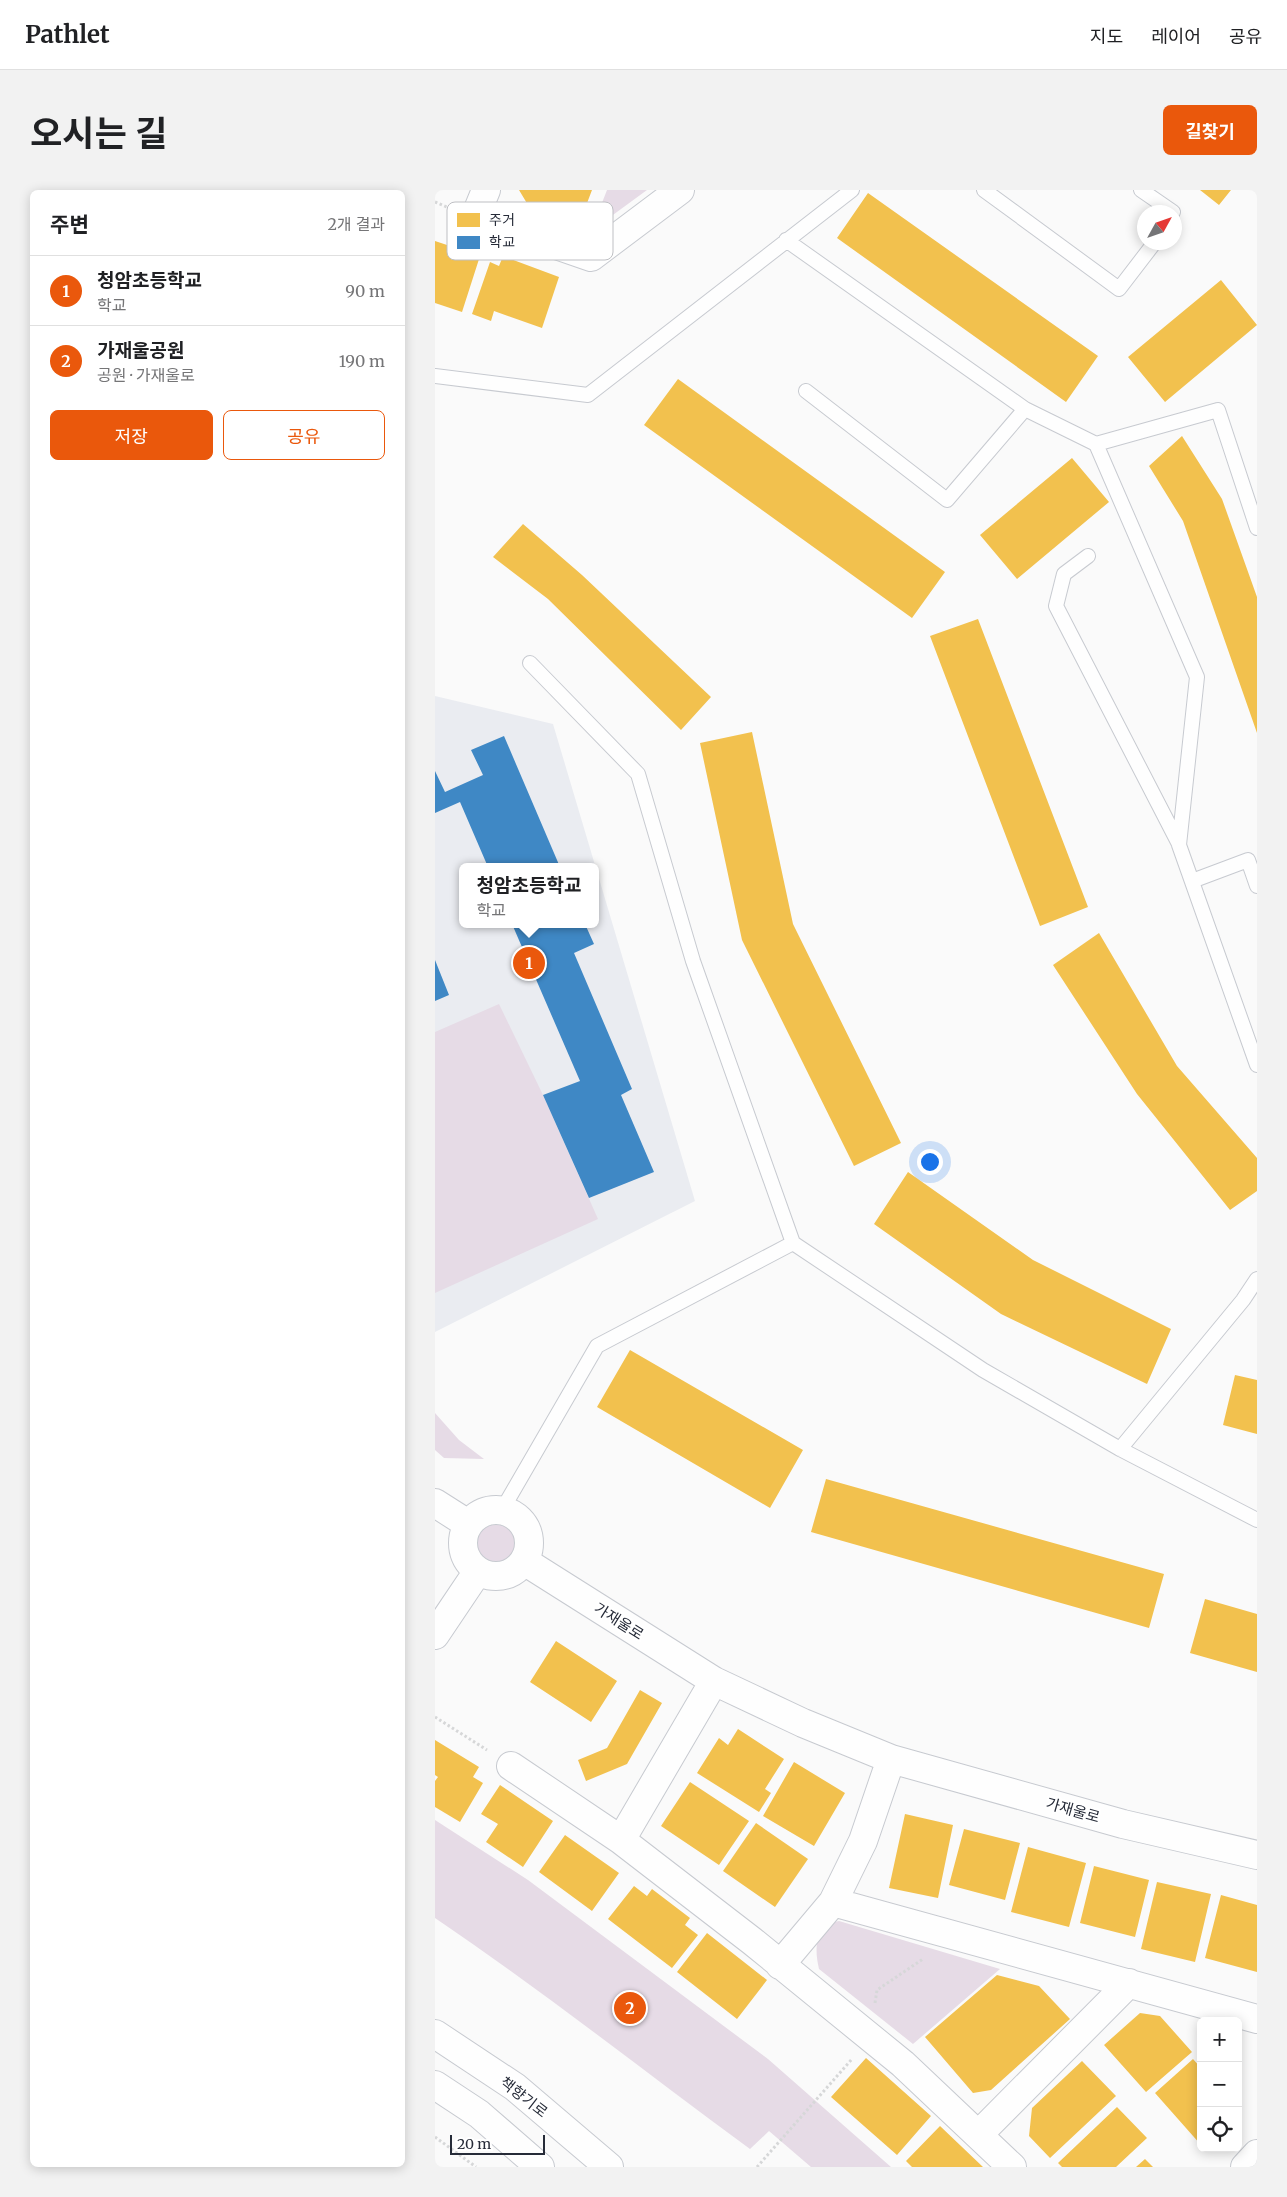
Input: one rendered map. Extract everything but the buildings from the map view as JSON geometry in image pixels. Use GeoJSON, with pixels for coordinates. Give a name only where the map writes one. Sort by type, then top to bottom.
{"type":"FeatureCollection","features":[{"type":"Feature","properties":{"kind":"street"},"geometry":{"type":"LineString","coordinates":[[481,202],[486,190]]}},
{"type":"Feature","properties":{"kind":"street"},"geometry":{"type":"LineString","coordinates":[[613,240],[679,190]]}},
{"type":"Feature","properties":{"kind":"street"},"geometry":{"type":"LineString","coordinates":[[435,1503],[469,1524]]}},
{"type":"Feature","properties":{"kind":"street"},"geometry":{"type":"LineString","coordinates":[[489,1510],[502,1510],[515,1515],[524,1524],[529,1536],[529,1549],[524,1561],[515,1570],[503,1575],[491,1576],[478,1571],[469,1562],[464,1550],[463,1536],[469,1524],[477,1515],[489,1510]]}},
{"type":"Feature","properties":{"kind":"street","name":"가재울로"},"geometry":{"type":"LineString","coordinates":[[524,1561],[714,1681],[803,1723],[891,1759],[1123,1824],[1257,1855]]}},
{"type":"Feature","properties":{"kind":"street"},"geometry":{"type":"LineString","coordinates":[[435,1635],[478,1571]]}},
{"type":"Feature","properties":{"kind":"street"},"geometry":{"type":"LineString","coordinates":[[621,1840],[714,1681]]}},
{"type":"Feature","properties":{"kind":"street"},"geometry":{"type":"LineString","coordinates":[[780,1965],[833,1902],[863,1841],[891,1759]]}},
{"type":"Feature","properties":{"kind":"street"},"geometry":{"type":"LineString","coordinates":[[511,1766],[621,1840],[780,1965],[903,2064],[1012,2167]]}},
{"type":"Feature","properties":{"kind":"street"},"geometry":{"type":"LineString","coordinates":[[833,1902],[1257,2019]]}},
{"type":"Feature","properties":{"kind":"street"},"geometry":{"type":"LineString","coordinates":[[979,2134],[1129,1983]]}},
{"type":"Feature","properties":{"kind":"street","name":"책향기로"},"geometry":{"type":"LineString","coordinates":[[435,2034],[515,2088],[609,2167]]}},
{"type":"Feature","properties":{"kind":"street"},"geometry":{"type":"LineString","coordinates":[[435,2085],[479,2114],[540,2167]]}},
{"type":"Feature","properties":{"kind":"street"},"geometry":{"type":"LineString","coordinates":[[1245,2167],[1257,2154]]}},
{"type":"Feature","properties":{"kind":"lane"},"geometry":{"type":"LineString","coordinates":[[435,376],[588,395],[852,190]]}},
{"type":"Feature","properties":{"kind":"lane"},"geometry":{"type":"LineString","coordinates":[[984,190],[1119,289],[1149,250]]}},
{"type":"Feature","properties":{"kind":"lane"},"geometry":{"type":"LineString","coordinates":[[1141,190],[1163,205]]}},
{"type":"Feature","properties":{"kind":"lane"},"geometry":{"type":"LineString","coordinates":[[786,240],[1025,409],[1096,444],[1197,677],[1179,845]]}},
{"type":"Feature","properties":{"kind":"lane"},"geometry":{"type":"LineString","coordinates":[[806,391],[947,500],[1025,409]]}},
{"type":"Feature","properties":{"kind":"lane"},"geometry":{"type":"LineString","coordinates":[[1096,444],[1218,410],[1257,528]]}},
{"type":"Feature","properties":{"kind":"lane"},"geometry":{"type":"LineString","coordinates":[[1088,556],[1064,574],[1056,606],[1179,845],[1257,1065]]}},
{"type":"Feature","properties":{"kind":"lane"},"geometry":{"type":"LineString","coordinates":[[530,663],[638,774],[693,961],[793,1243],[983,1370],[1120,1449],[1257,1520]]}},
{"type":"Feature","properties":{"kind":"lane"},"geometry":{"type":"LineString","coordinates":[[1192,880],[1248,860],[1257,886]]}},
{"type":"Feature","properties":{"kind":"lane"},"geometry":{"type":"LineString","coordinates":[[502,1510],[597,1346],[793,1243]]}},
{"type":"Feature","properties":{"kind":"lane"},"geometry":{"type":"LineString","coordinates":[[1120,1449],[1243,1300],[1257,1279]]}},
{"type":"Feature","properties":{"kind":"lane"},"geometry":{"type":"LineString","coordinates":[[1243,1300],[1257,1304]]}},
{"type":"Feature","properties":{"kind":"path"},"geometry":{"type":"LineString","coordinates":[[435,1717],[511,1766]]}},
{"type":"Feature","properties":{"kind":"path"},"geometry":{"type":"LineString","coordinates":[[435,2137],[476,2167]]}},
{"type":"Feature","properties":{"kind":"shaded area"},"geometry":{"type":"Polygon","coordinates":[[[607,190],[647,190],[613,215],[613,202],[602,202],[607,190]]]}},
{"type":"Feature","properties":{"kind":"shaded area"},"geometry":{"type":"Polygon","coordinates":[[[435,696],[553,724],[594,863],[459,863],[459,928],[599,928],[599,879],[695,1201],[435,1332],[435,696]]]}},
{"type":"Feature","properties":{"kind":"shaded area"},"geometry":{"type":"Polygon","coordinates":[[[499,1004],[543,1095],[598,1219],[435,1293],[435,1032],[499,1004]]]}},
{"type":"Feature","properties":{"kind":"shaded area"},"geometry":{"type":"Polygon","coordinates":[[[435,1413],[459,1440],[484,1459],[444,1458],[435,1450],[435,1413]]]}},
{"type":"Feature","properties":{"kind":"shaded area"},"geometry":{"type":"Polygon","coordinates":[[[496,1524],[509,1530],[515,1543],[509,1556],[496,1562],[483,1556],[477,1543],[483,1530],[496,1524]]]}},
{"type":"Feature","properties":{"kind":"shaded area"},"geometry":{"type":"Polygon","coordinates":[[[435,1820],[528,1880],[768,2059],[891,2167],[811,2167],[769,2131],[750,2149],[554,2003],[435,1918],[435,1820]]]}},
{"type":"Feature","properties":{"kind":"shaded area"},"geometry":{"type":"Polygon","coordinates":[[[839,1921],[1000,1969],[913,2044],[819,1969],[817,1951],[820,1935],[826,1924],[839,1921]]]}},
{"type":"Feature","properties":{"kind":"place","name":"청암초등학교"},"geometry":{"type":"Point","coordinates":[529,963]}},
{"type":"Feature","properties":{"kind":"place","name":"가재울공원"},"geometry":{"type":"Point","coordinates":[630,2008]}}]}
